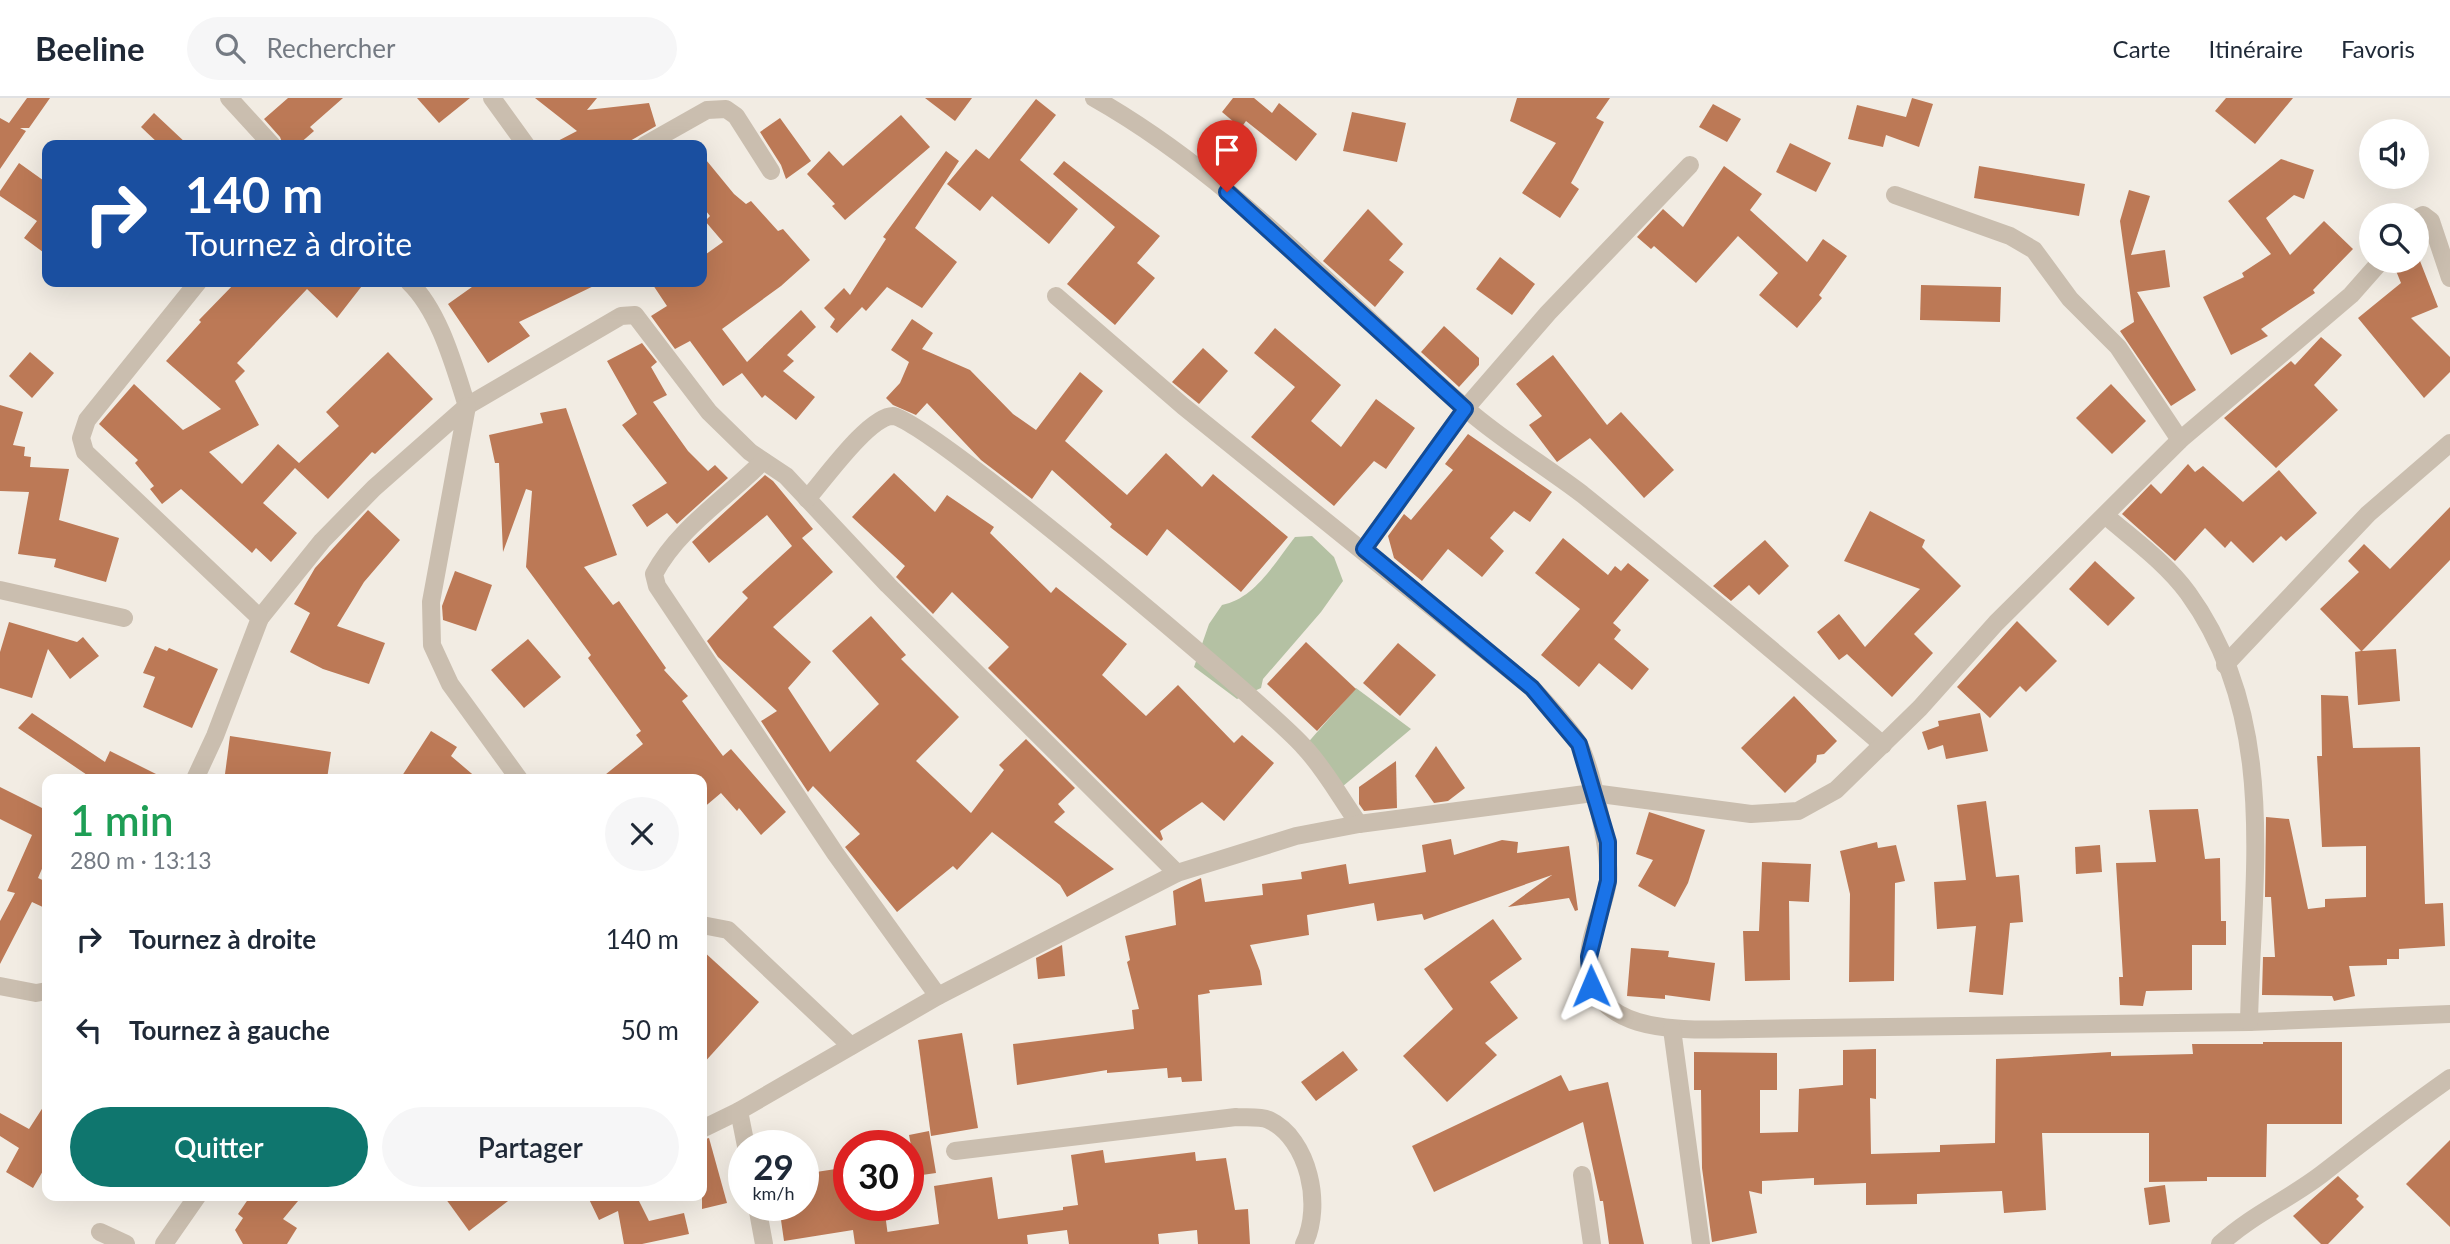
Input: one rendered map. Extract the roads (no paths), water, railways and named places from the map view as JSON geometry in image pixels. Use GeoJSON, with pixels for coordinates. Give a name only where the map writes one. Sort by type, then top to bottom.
{"type":"FeatureCollection","features":[{"type":"Feature","properties":{"kind":"street"},"geometry":{"type":"LineString","coordinates":[[229,98],[267,140]]}},
{"type":"Feature","properties":{"kind":"street"},"geometry":{"type":"LineString","coordinates":[[492,98],[522,140]]}},
{"type":"Feature","properties":{"kind":"street"},"geometry":{"type":"LineString","coordinates":[[1094,98],[1175,149],[1227,192],[1465,409],[1535,457],[1742,622],[1883,745]]}},
{"type":"Feature","properties":{"kind":"street"},"geometry":{"type":"LineString","coordinates":[[654,140],[707,110],[726,108],[736,116],[771,172]]}},
{"type":"Feature","properties":{"kind":"street"},"geometry":{"type":"LineString","coordinates":[[1364,549],[1465,409],[1548,313],[1690,165]]}},
{"type":"Feature","properties":{"kind":"street"},"geometry":{"type":"LineString","coordinates":[[1895,195],[2010,236],[2034,250],[2070,299],[2118,347],[2180,440]]}},
{"type":"Feature","properties":{"kind":"street"},"geometry":{"type":"LineString","coordinates":[[2429,220],[2450,278]]}},
{"type":"Feature","properties":{"kind":"street"},"geometry":{"type":"LineString","coordinates":[[707,1127],[740,1111],[938,996],[1177,873],[1296,836],[1359,824],[1593,793],[1751,814],[1798,811],[1836,790],[1920,708],[1996,623],[2180,440],[2351,295],[2370,273]]}},
{"type":"Feature","properties":{"kind":"street"},"geometry":{"type":"LineString","coordinates":[[194,287],[87,421],[81,438],[85,452],[260,618]]}},
{"type":"Feature","properties":{"kind":"street"},"geometry":{"type":"LineString","coordinates":[[420,287],[467,407],[431,602],[432,645],[450,684],[515,774]]}},
{"type":"Feature","properties":{"kind":"street"},"geometry":{"type":"LineString","coordinates":[[1056,296],[1183,405],[1364,549],[1532,688],[1579,744],[1608,842],[1608,881],[1589,957],[1591,986],[1606,1007],[1630,1020],[1672,1029],[2249,1022],[2450,1014]]}},
{"type":"Feature","properties":{"kind":"street"},"geometry":{"type":"LineString","coordinates":[[197,774],[215,736],[260,618],[322,541],[374,488],[467,407],[621,316],[635,316],[709,412],[763,461],[786,476],[888,585],[1177,873]]}},
{"type":"Feature","properties":{"kind":"street"},"geometry":{"type":"LineString","coordinates":[[807,499],[875,421],[893,415],[910,421],[989,480],[1177,634],[1304,747],[1359,824]]}},
{"type":"Feature","properties":{"kind":"street"},"geometry":{"type":"LineString","coordinates":[[2225,665],[2368,514],[2450,443]]}},
{"type":"Feature","properties":{"kind":"street"},"geometry":{"type":"LineString","coordinates":[[763,461],[697,522],[660,562],[654,574],[657,586],[811,818],[938,996]]}},
{"type":"Feature","properties":{"kind":"street"},"geometry":{"type":"LineString","coordinates":[[2106,516],[2156,559],[2187,591],[2208,625],[2239,701],[2252,760],[2257,805],[2249,1022]]}},
{"type":"Feature","properties":{"kind":"street"},"geometry":{"type":"LineString","coordinates":[[0,590],[124,618]]}},
{"type":"Feature","properties":{"kind":"street"},"geometry":{"type":"LineString","coordinates":[[707,926],[728,930],[851,1046]]}},
{"type":"Feature","properties":{"kind":"street"},"geometry":{"type":"LineString","coordinates":[[0,986],[42,992]]}},
{"type":"Feature","properties":{"kind":"street"},"geometry":{"type":"LineString","coordinates":[[1672,1029],[1701,1244]]}},
{"type":"Feature","properties":{"kind":"street"},"geometry":{"type":"LineString","coordinates":[[2220,1244],[2246,1221],[2320,1175],[2352,1147],[2450,1078]]}},
{"type":"Feature","properties":{"kind":"street"},"geometry":{"type":"LineString","coordinates":[[740,1111],[743,1130]]}},
{"type":"Feature","properties":{"kind":"street"},"geometry":{"type":"LineString","coordinates":[[955,1151],[1236,1117],[1267,1118],[1287,1132],[1301,1154],[1313,1194],[1304,1244]]}},
{"type":"Feature","properties":{"kind":"street"},"geometry":{"type":"LineString","coordinates":[[1582,1175],[1592,1244]]}},
{"type":"Feature","properties":{"kind":"street"},"geometry":{"type":"LineString","coordinates":[[164,1244],[194,1201]]}},
{"type":"Feature","properties":{"kind":"street"},"geometry":{"type":"LineString","coordinates":[[760,1221],[764,1244]]}},
{"type":"Feature","properties":{"kind":"street"},"geometry":{"type":"LineString","coordinates":[[100,1232],[126,1244]]}}]}
